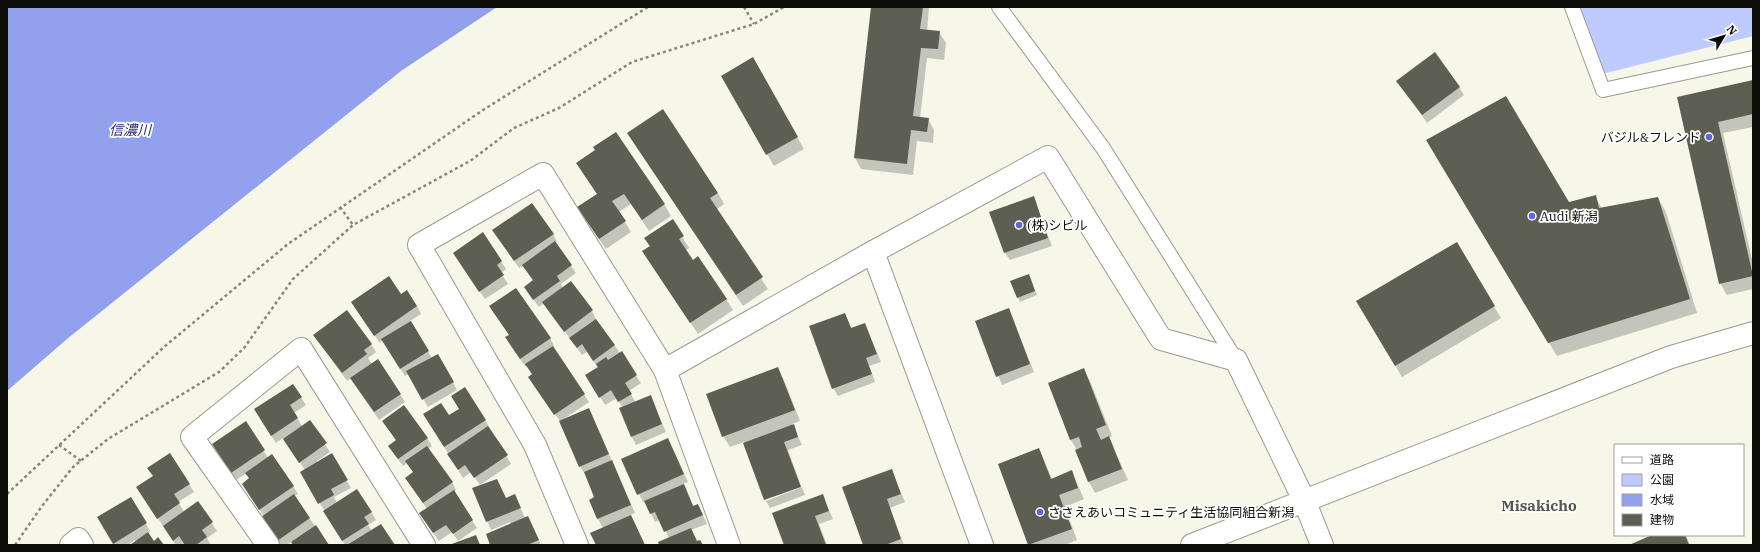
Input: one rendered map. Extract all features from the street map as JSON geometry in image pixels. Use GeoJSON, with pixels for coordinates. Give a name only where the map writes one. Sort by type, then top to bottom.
{"type":"FeatureCollection","features":[{"type":"Feature","properties":{"kind":"street"},"geometry":{"type":"LineString","coordinates":[[665,370],[873,252],[1048,157],[1161,339],[1236,360],[1304,500],[1322,545]]}},
{"type":"Feature","properties":{"kind":"street"},"geometry":{"type":"LineString","coordinates":[[577,545],[535,446],[419,245],[543,174],[665,370],[729,545]]}},
{"type":"Feature","properties":{"kind":"street"},"geometry":{"type":"LineString","coordinates":[[873,252],[982,545]]}},
{"type":"Feature","properties":{"kind":"street"},"geometry":{"type":"LineString","coordinates":[[1192,545],[1671,357],[1753,333]]}},
{"type":"Feature","properties":{"kind":"street"},"geometry":{"type":"LineString","coordinates":[[268,545],[192,437],[301,349],[424,545]]}},
{"type":"Feature","properties":{"kind":"street"},"geometry":{"type":"LineString","coordinates":[[71,545],[78,539],[82,545]]}},
{"type":"Feature","properties":{"kind":"lane"},"geometry":{"type":"LineString","coordinates":[[999,7],[1103,148],[1236,360]]}},
{"type":"Feature","properties":{"kind":"lane"},"geometry":{"type":"LineString","coordinates":[[1572,7],[1603,90],[1753,58]]}},
{"type":"Feature","properties":{"kind":"path"},"geometry":{"type":"LineString","coordinates":[[7,494],[164,347],[288,244],[483,110],[648,7]]}},
{"type":"Feature","properties":{"kind":"path"},"geometry":{"type":"LineString","coordinates":[[744,7],[754,24]]}},
{"type":"Feature","properties":{"kind":"path"},"geometry":{"type":"LineString","coordinates":[[15,545],[42,506],[74,467],[108,439],[219,372],[244,348],[293,279],[353,225],[470,161],[514,128],[559,108],[632,62],[754,24],[784,7]]}},
{"type":"Feature","properties":{"kind":"path"},"geometry":{"type":"LineString","coordinates":[[340,207],[353,225]]}},
{"type":"Feature","properties":{"kind":"path"},"geometry":{"type":"LineString","coordinates":[[59,445],[81,461]]}},
{"type":"Feature","properties":{"kind":"green space"},"geometry":{"type":"Polygon","coordinates":[[[1567,7],[1753,7],[1753,36],[1594,76],[1567,7]]]}},
{"type":"Feature","properties":{"kind":"water","name":"信濃川"},"geometry":{"type":"Polygon","coordinates":[[[7,7],[497,7],[401,71],[67,339],[7,391],[7,7]]]}},
{"type":"Feature","properties":{"kind":"building"},"geometry":{"type":"Polygon","coordinates":[[[871,7],[923,7],[920,29],[940,31],[938,49],[921,48],[913,116],[929,118],[927,132],[911,130],[907,164],[854,158],[871,7]]]}},
{"type":"Feature","properties":{"kind":"building"},"geometry":{"type":"Polygon","coordinates":[[[1435,52],[1460,87],[1422,115],[1396,81],[1435,52]]]}},
{"type":"Feature","properties":{"kind":"building"},"geometry":{"type":"Polygon","coordinates":[[[753,57],[798,137],[766,155],[721,76],[753,57]]]}},
{"type":"Feature","properties":{"kind":"building"},"geometry":{"type":"Polygon","coordinates":[[[1753,80],[1753,114],[1718,122],[1753,276],[1719,284],[1677,97],[1753,80]]]}},
{"type":"Feature","properties":{"kind":"building"},"geometry":{"type":"Polygon","coordinates":[[[1506,96],[1569,202],[1596,195],[1599,208],[1658,197],[1690,299],[1548,343],[1426,140],[1506,96]]]}},
{"type":"Feature","properties":{"kind":"building"},"geometry":{"type":"Polygon","coordinates":[[[663,109],[718,193],[710,198],[763,277],[736,295],[627,133],[663,109]]]}},
{"type":"Feature","properties":{"kind":"building"},"geometry":{"type":"Polygon","coordinates":[[[616,132],[665,204],[642,220],[624,194],[612,201],[626,221],[599,239],[577,207],[597,194],[576,163],[595,150],[593,147],[616,132]]]}},
{"type":"Feature","properties":{"kind":"building","name":"(株)シビル"},"geometry":{"type":"Polygon","coordinates":[[[1034,196],[1048,238],[1004,253],[989,212],[1034,196]]]}},
{"type":"Feature","properties":{"kind":"building"},"geometry":{"type":"Polygon","coordinates":[[[532,203],[554,234],[514,261],[492,230],[532,203]]]}},
{"type":"Feature","properties":{"kind":"building"},"geometry":{"type":"Polygon","coordinates":[[[673,219],[684,236],[679,239],[693,260],[698,256],[727,299],[690,323],[642,251],[650,246],[644,238],[673,219]]]}},
{"type":"Feature","properties":{"kind":"building"},"geometry":{"type":"Polygon","coordinates":[[[483,232],[502,261],[497,265],[504,275],[479,292],[453,253],[483,232]]]}},
{"type":"Feature","properties":{"kind":"building"},"geometry":{"type":"Polygon","coordinates":[[[555,241],[572,265],[557,276],[560,281],[533,300],[524,287],[533,280],[522,265],[555,241]]]}},
{"type":"Feature","properties":{"kind":"building"},"geometry":{"type":"Polygon","coordinates":[[[1457,242],[1495,306],[1395,366],[1356,301],[1457,242]]]}},
{"type":"Feature","properties":{"kind":"building"},"geometry":{"type":"Polygon","coordinates":[[[1029,274],[1035,291],[1017,298],[1010,281],[1029,274]]]}},
{"type":"Feature","properties":{"kind":"building"},"geometry":{"type":"Polygon","coordinates":[[[389,276],[401,294],[407,290],[417,306],[374,336],[351,302],[389,276]]]}},
{"type":"Feature","properties":{"kind":"building"},"geometry":{"type":"Polygon","coordinates":[[[571,281],[593,310],[564,332],[542,302],[571,281]]]}},
{"type":"Feature","properties":{"kind":"building"},"geometry":{"type":"Polygon","coordinates":[[[516,288],[551,338],[520,359],[505,337],[509,335],[489,306],[516,288]]]}},
{"type":"Feature","properties":{"kind":"building"},"geometry":{"type":"Polygon","coordinates":[[[1009,308],[1030,364],[996,377],[975,321],[1009,308]]]}},
{"type":"Feature","properties":{"kind":"building"},"geometry":{"type":"Polygon","coordinates":[[[347,310],[372,344],[364,350],[367,354],[342,373],[313,335],[347,310]]]}},
{"type":"Feature","properties":{"kind":"building"},"geometry":{"type":"Polygon","coordinates":[[[845,313],[851,328],[865,323],[877,354],[866,358],[872,374],[832,389],[809,326],[845,313]]]}},
{"type":"Feature","properties":{"kind":"building"},"geometry":{"type":"Polygon","coordinates":[[[596,319],[615,345],[593,361],[582,344],[577,348],[569,338],[596,319]]]}},
{"type":"Feature","properties":{"kind":"building"},"geometry":{"type":"Polygon","coordinates":[[[411,321],[429,351],[400,369],[381,339],[411,321]]]}},
{"type":"Feature","properties":{"kind":"building"},"geometry":{"type":"Polygon","coordinates":[[[553,346],[585,394],[554,415],[528,377],[532,374],[525,364],[553,346]]]}},
{"type":"Feature","properties":{"kind":"building"},"geometry":{"type":"Polygon","coordinates":[[[622,351],[637,375],[625,383],[632,394],[618,402],[611,390],[599,398],[585,375],[598,367],[596,364],[606,357],[608,360],[622,351]]]}},
{"type":"Feature","properties":{"kind":"building"},"geometry":{"type":"Polygon","coordinates":[[[438,354],[454,382],[422,400],[406,371],[438,354]]]}},
{"type":"Feature","properties":{"kind":"building"},"geometry":{"type":"Polygon","coordinates":[[[378,359],[401,394],[374,412],[350,378],[378,359]]]}},
{"type":"Feature","properties":{"kind":"building"},"geometry":{"type":"Polygon","coordinates":[[[778,367],[795,410],[722,437],[706,394],[778,367]]]}},
{"type":"Feature","properties":{"kind":"building"},"geometry":{"type":"Polygon","coordinates":[[[1084,368],[1106,425],[1096,429],[1101,440],[1109,436],[1122,469],[1088,482],[1075,450],[1082,447],[1079,437],[1070,440],[1048,383],[1084,368]]]}},
{"type":"Feature","properties":{"kind":"building"},"geometry":{"type":"Polygon","coordinates":[[[293,384],[302,397],[290,405],[298,418],[271,436],[254,409],[293,384]]]}},
{"type":"Feature","properties":{"kind":"building"},"geometry":{"type":"Polygon","coordinates":[[[465,387],[486,420],[444,447],[423,414],[441,403],[449,415],[459,409],[451,396],[465,387]]]}},
{"type":"Feature","properties":{"kind":"building"},"geometry":{"type":"Polygon","coordinates":[[[651,395],[662,424],[631,437],[619,408],[651,395]]]}},
{"type":"Feature","properties":{"kind":"building"},"geometry":{"type":"Polygon","coordinates":[[[404,405],[428,438],[398,459],[388,446],[396,440],[382,421],[404,405]]]}},
{"type":"Feature","properties":{"kind":"building"},"geometry":{"type":"Polygon","coordinates":[[[589,408],[609,454],[579,467],[559,421],[589,408]]]}},
{"type":"Feature","properties":{"kind":"building"},"geometry":{"type":"Polygon","coordinates":[[[310,420],[327,443],[299,463],[283,439],[310,420]]]}},
{"type":"Feature","properties":{"kind":"building"},"geometry":{"type":"Polygon","coordinates":[[[246,421],[265,450],[231,473],[212,444],[246,421]]]}},
{"type":"Feature","properties":{"kind":"building"},"geometry":{"type":"Polygon","coordinates":[[[794,424],[798,437],[784,442],[801,487],[764,500],[743,443],[794,424]]]}},
{"type":"Feature","properties":{"kind":"building"},"geometry":{"type":"Polygon","coordinates":[[[488,426],[508,455],[474,478],[465,465],[458,470],[447,454],[488,426]]]}},
{"type":"Feature","properties":{"kind":"building"},"geometry":{"type":"Polygon","coordinates":[[[668,438],[684,474],[637,495],[621,459],[668,438]]]}},
{"type":"Feature","properties":{"kind":"building"},"geometry":{"type":"Polygon","coordinates":[[[427,446],[453,482],[423,503],[405,478],[413,472],[405,461],[427,446]]]}},
{"type":"Feature","properties":{"kind":"building","name":"ささえあいコミュニティ生活協同組合新潟"},"geometry":{"type":"Polygon","coordinates":[[[1039,448],[1051,479],[1072,470],[1078,488],[1059,495],[1072,529],[1028,545],[998,464],[1039,448]]]}},
{"type":"Feature","properties":{"kind":"building"},"geometry":{"type":"Polygon","coordinates":[[[170,453],[190,484],[174,494],[180,503],[157,519],[136,487],[153,476],[147,468],[170,453]]]}},
{"type":"Feature","properties":{"kind":"building"},"geometry":{"type":"Polygon","coordinates":[[[332,453],[348,480],[331,489],[334,495],[318,504],[300,472],[332,453]]]}},
{"type":"Feature","properties":{"kind":"building"},"geometry":{"type":"Polygon","coordinates":[[[272,454],[294,486],[259,510],[242,484],[249,478],[245,473],[272,454]]]}},
{"type":"Feature","properties":{"kind":"building"},"geometry":{"type":"Polygon","coordinates":[[[612,460],[631,505],[597,519],[589,500],[594,497],[584,472],[612,460]]]}},
{"type":"Feature","properties":{"kind":"building"},"geometry":{"type":"Polygon","coordinates":[[[892,469],[901,494],[887,499],[901,539],[885,545],[863,545],[842,487],[892,469]]]}},
{"type":"Feature","properties":{"kind":"building"},"geometry":{"type":"Polygon","coordinates":[[[497,479],[506,498],[515,494],[521,508],[486,522],[472,488],[497,479]]]}},
{"type":"Feature","properties":{"kind":"building"},"geometry":{"type":"Polygon","coordinates":[[[684,484],[693,506],[698,504],[703,515],[664,532],[655,512],[650,514],[644,501],[684,484]]]}},
{"type":"Feature","properties":{"kind":"building"},"geometry":{"type":"Polygon","coordinates":[[[357,489],[372,512],[364,517],[369,524],[342,541],[323,511],[357,489]]]}},
{"type":"Feature","properties":{"kind":"building"},"geometry":{"type":"Polygon","coordinates":[[[454,490],[473,520],[453,534],[446,525],[433,533],[419,513],[454,490]]]}},
{"type":"Feature","properties":{"kind":"building"},"geometry":{"type":"Polygon","coordinates":[[[294,494],[310,518],[277,541],[261,517],[294,494]]]}},
{"type":"Feature","properties":{"kind":"building"},"geometry":{"type":"Polygon","coordinates":[[[823,494],[829,511],[815,516],[826,545],[784,545],[772,513],[823,494]]]}},
{"type":"Feature","properties":{"kind":"building"},"geometry":{"type":"Polygon","coordinates":[[[131,497],[147,523],[113,544],[97,517],[131,497]]]}},
{"type":"Feature","properties":{"kind":"building"},"geometry":{"type":"Polygon","coordinates":[[[198,501],[213,522],[202,530],[207,537],[196,545],[185,545],[179,536],[173,541],[163,526],[198,501]]]}},
{"type":"Feature","properties":{"kind":"building"},"geometry":{"type":"Polygon","coordinates":[[[631,515],[645,545],[596,545],[590,533],[631,515]]]}},
{"type":"Feature","properties":{"kind":"building"},"geometry":{"type":"Polygon","coordinates":[[[528,516],[539,540],[527,545],[490,545],[486,534],[528,516]]]}},
{"type":"Feature","properties":{"kind":"building"},"geometry":{"type":"Polygon","coordinates":[[[381,524],[395,545],[347,545],[381,524]]]}},
{"type":"Feature","properties":{"kind":"building"},"geometry":{"type":"Polygon","coordinates":[[[316,525],[329,545],[293,545],[291,542],[316,525]]]}},
{"type":"Feature","properties":{"kind":"building"},"geometry":{"type":"Polygon","coordinates":[[[691,528],[697,541],[700,540],[703,545],[659,545],[658,542],[691,528]]]}},
{"type":"Feature","properties":{"kind":"building"},"geometry":{"type":"Polygon","coordinates":[[[148,532],[154,541],[158,537],[164,545],[130,545],[148,532]]]}},
{"type":"Feature","properties":{"kind":"building"},"geometry":{"type":"Polygon","coordinates":[[[476,535],[480,545],[449,545],[476,535]]]}},
{"type":"Feature","properties":{"kind":"building"},"geometry":{"type":"Polygon","coordinates":[[[1650,536],[1685,536],[1689,545],[1629,545],[1650,536]]]}},
{"type":"Feature","properties":{"kind":"place","name":"バジル&フレンド"},"geometry":{"type":"Point","coordinates":[1709,137]}},
{"type":"Feature","properties":{"kind":"place","name":"Audi 新潟"},"geometry":{"type":"Point","coordinates":[1532,216]}},
{"type":"Feature","properties":{"kind":"place","name":"(株)シビル"},"geometry":{"type":"Point","coordinates":[1019,225]}},
{"type":"Feature","properties":{"kind":"place","name":"ささえあいコミュニティ生活協同組合新潟"},"geometry":{"type":"Point","coordinates":[1040,512]}},
{"type":"Feature","properties":{"kind":"district","name":"Misakicho"},"geometry":{"type":"Point","coordinates":[1539,506]}}]}
